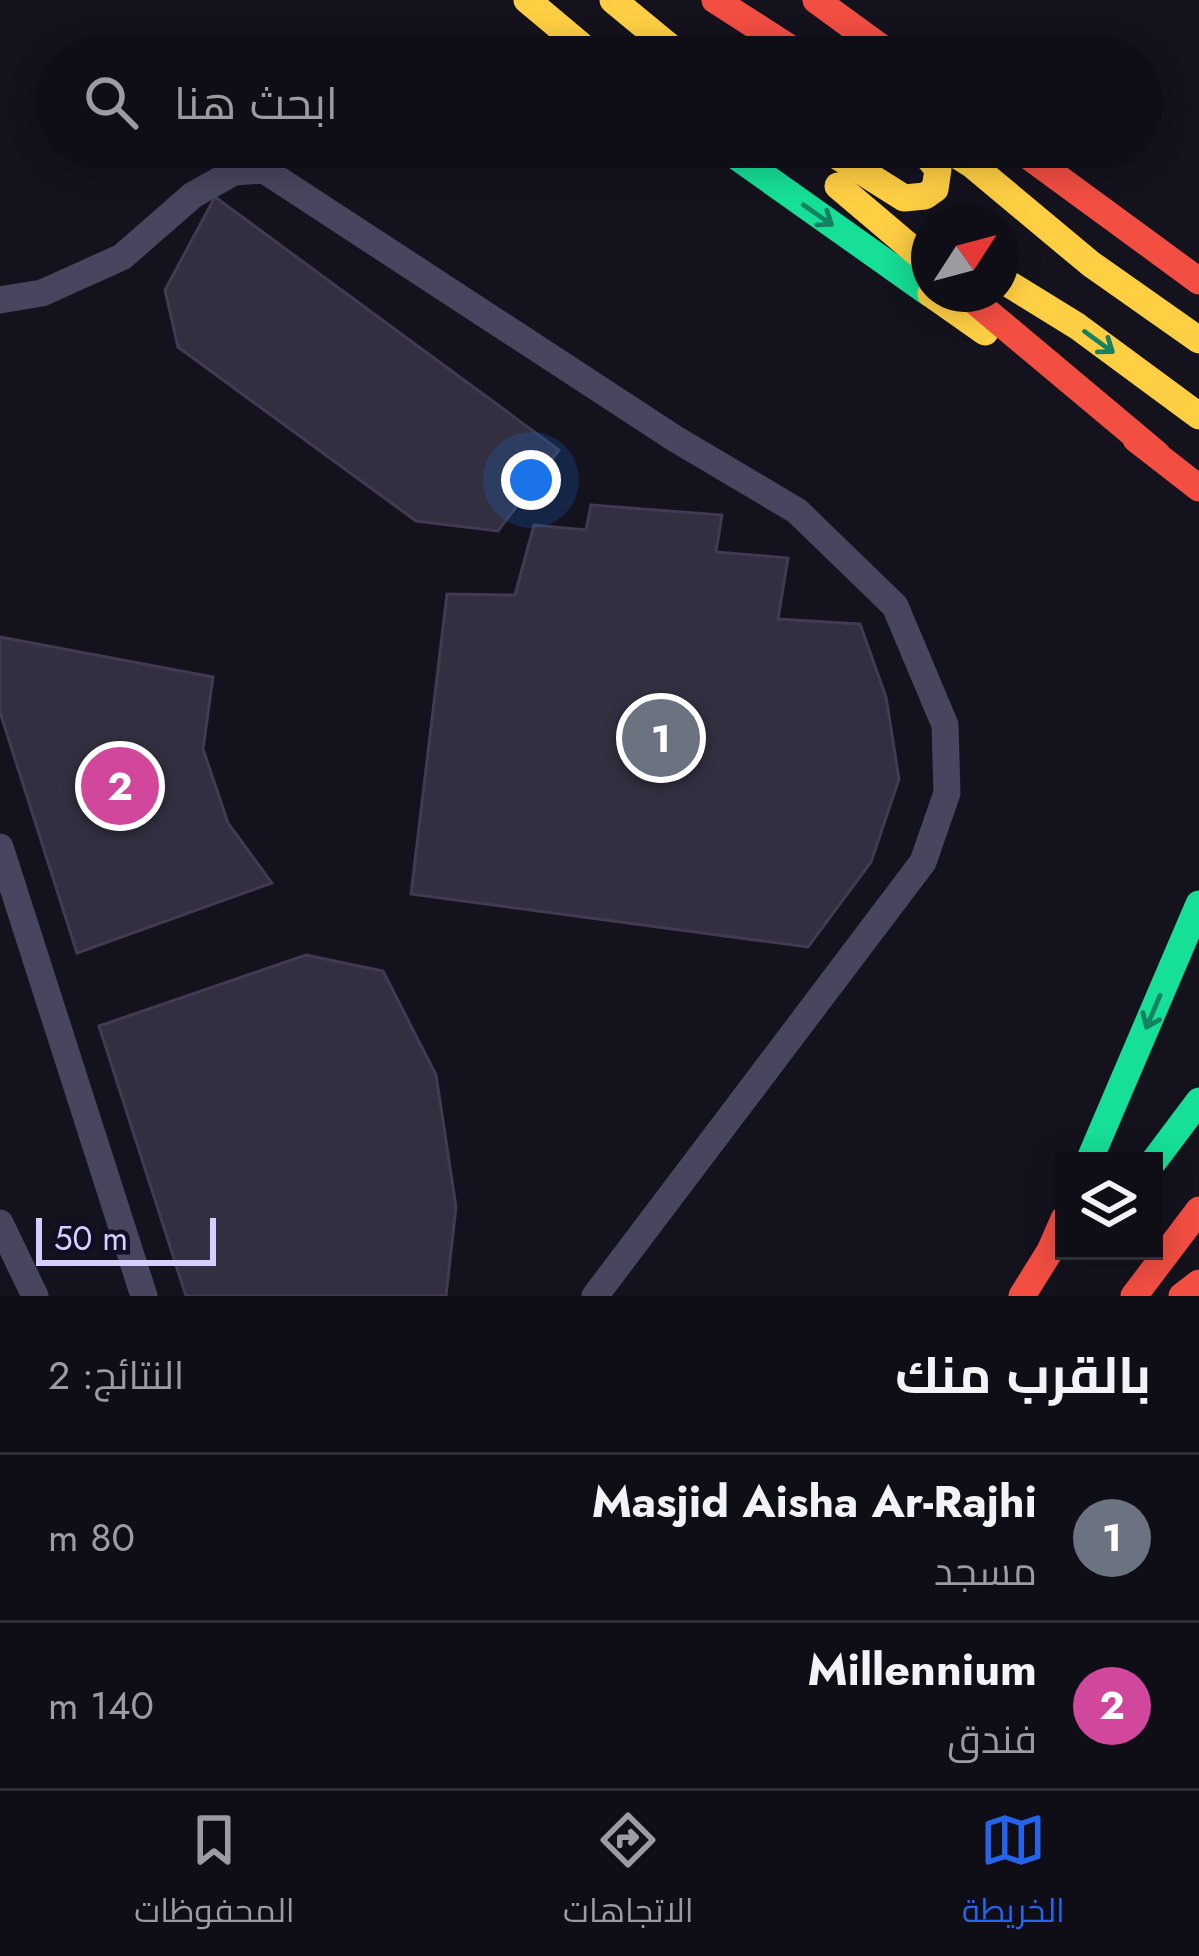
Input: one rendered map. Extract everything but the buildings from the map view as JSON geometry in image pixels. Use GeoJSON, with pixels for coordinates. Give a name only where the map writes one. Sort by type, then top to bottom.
{"type":"FeatureCollection","features":[{"type":"Feature","properties":{"kind":"main road"},"geometry":{"type":"LineString","coordinates":[[526,0],[570,36]]}},
{"type":"Feature","properties":{"kind":"main road"},"geometry":{"type":"LineString","coordinates":[[613,0],[657,36]]}},
{"type":"Feature","properties":{"kind":"main road"},"geometry":{"type":"LineString","coordinates":[[816,0],[865,36]]}},
{"type":"Feature","properties":{"kind":"main road"},"geometry":{"type":"LineString","coordinates":[[723,5],[769,36]]}},
{"type":"Feature","properties":{"kind":"main road"},"geometry":{"type":"LineString","coordinates":[[753,168],[911,280]]}},
{"type":"Feature","properties":{"kind":"main road"},"geometry":{"type":"LineString","coordinates":[[825,168],[911,247]]}},
{"type":"Feature","properties":{"kind":"main road"},"geometry":{"type":"LineString","coordinates":[[831,168],[911,223]]}},
{"type":"Feature","properties":{"kind":"main road"},"geometry":{"type":"LineString","coordinates":[[841,168],[904,198],[925,196],[934,189],[937,168]]}},
{"type":"Feature","properties":{"kind":"main road"},"geometry":{"type":"LineString","coordinates":[[976,168],[1091,264],[1198,339]]}},
{"type":"Feature","properties":{"kind":"main road"},"geometry":{"type":"LineString","coordinates":[[1020,168],[1091,264]]}},
{"type":"Feature","properties":{"kind":"main road"},"geometry":{"type":"LineString","coordinates":[[1045,168],[1199,280]]}},
{"type":"Feature","properties":{"kind":"main road"},"geometry":{"type":"LineString","coordinates":[[1019,290],[1077,326],[1199,416]]}},
{"type":"Feature","properties":{"kind":"main road"},"geometry":{"type":"LineString","coordinates":[[957,312],[1157,454]]}},
{"type":"Feature","properties":{"kind":"main road"},"geometry":{"type":"LineString","coordinates":[[987,312],[1199,488]]}},
{"type":"Feature","properties":{"kind":"main road"},"geometry":{"type":"LineString","coordinates":[[1093,1152],[1199,904]]}},
{"type":"Feature","properties":{"kind":"main road"},"geometry":{"type":"LineString","coordinates":[[1161,1152],[1199,1102]]}},
{"type":"Feature","properties":{"kind":"main road"},"geometry":{"type":"LineString","coordinates":[[1134,1296],[1199,1210]]}},
{"type":"Feature","properties":{"kind":"main road"},"geometry":{"type":"LineString","coordinates":[[1022,1296],[1055,1240]]}},
{"type":"Feature","properties":{"kind":"main road"},"geometry":{"type":"LineString","coordinates":[[1182,1296],[1199,1283]]}},
{"type":"Feature","properties":{"kind":"street"},"geometry":{"type":"LineString","coordinates":[[0,300],[42,293],[122,257],[193,195],[234,172],[264,170],[674,438],[797,511],[895,606],[945,725],[947,793],[922,862],[595,1296]]}},
{"type":"Feature","properties":{"kind":"street"},"geometry":{"type":"LineString","coordinates":[[0,847],[144,1296]]}},
{"type":"Feature","properties":{"kind":"street"},"geometry":{"type":"LineString","coordinates":[[0,1223],[35,1296]]}},
{"type":"Feature","properties":{"kind":"traffic: fast"},"geometry":{"type":"LineString","coordinates":[[753,168],[911,280]]}},
{"type":"Feature","properties":{"kind":"traffic: fast"},"geometry":{"type":"LineString","coordinates":[[1093,1152],[1199,904]]}},
{"type":"Feature","properties":{"kind":"traffic: fast"},"geometry":{"type":"LineString","coordinates":[[1161,1152],[1199,1101]]}},
{"type":"Feature","properties":{"kind":"traffic: slow"},"geometry":{"type":"LineString","coordinates":[[527,0],[570,36]]}},
{"type":"Feature","properties":{"kind":"traffic: slow"},"geometry":{"type":"LineString","coordinates":[[613,0],[657,36]]}},
{"type":"Feature","properties":{"kind":"traffic: slow"},"geometry":{"type":"LineString","coordinates":[[856,168],[904,198],[925,196],[935,189],[937,168]]}},
{"type":"Feature","properties":{"kind":"traffic: slow"},"geometry":{"type":"LineString","coordinates":[[976,168],[1091,264],[1199,340]]}},
{"type":"Feature","properties":{"kind":"traffic: slow"},"geometry":{"type":"LineString","coordinates":[[838,186],[911,248]]}},
{"type":"Feature","properties":{"kind":"traffic: slow"},"geometry":{"type":"LineString","coordinates":[[1019,290],[1077,326],[1199,416]]}},
{"type":"Feature","properties":{"kind":"traffic: slow"},"geometry":{"type":"LineString","coordinates":[[957,312],[985,332]]}},
{"type":"Feature","properties":{"kind":"traffic: jam"},"geometry":{"type":"LineString","coordinates":[[715,0],[771,36]]}},
{"type":"Feature","properties":{"kind":"traffic: jam"},"geometry":{"type":"LineString","coordinates":[[816,0],[865,36]]}},
{"type":"Feature","properties":{"kind":"traffic: jam"},"geometry":{"type":"LineString","coordinates":[[1045,168],[1199,281]]}},
{"type":"Feature","properties":{"kind":"traffic: jam"},"geometry":{"type":"LineString","coordinates":[[987,312],[1157,454]]}},
{"type":"Feature","properties":{"kind":"traffic: jam"},"geometry":{"type":"LineString","coordinates":[[1136,439],[1199,488]]}},
{"type":"Feature","properties":{"kind":"traffic: jam"},"geometry":{"type":"LineString","coordinates":[[1134,1296],[1199,1210]]}},
{"type":"Feature","properties":{"kind":"traffic: jam"},"geometry":{"type":"LineString","coordinates":[[1022,1296],[1055,1240]]}},
{"type":"Feature","properties":{"kind":"traffic: jam"},"geometry":{"type":"LineString","coordinates":[[1182,1296],[1199,1283]]}},
{"type":"Feature","properties":{"kind":"place","name":"Masjid Aisha Ar-Rajhi"},"geometry":{"type":"Point","coordinates":[661,738]}},
{"type":"Feature","properties":{"kind":"place","name":"Millennium"},"geometry":{"type":"Point","coordinates":[120,786]}}]}
